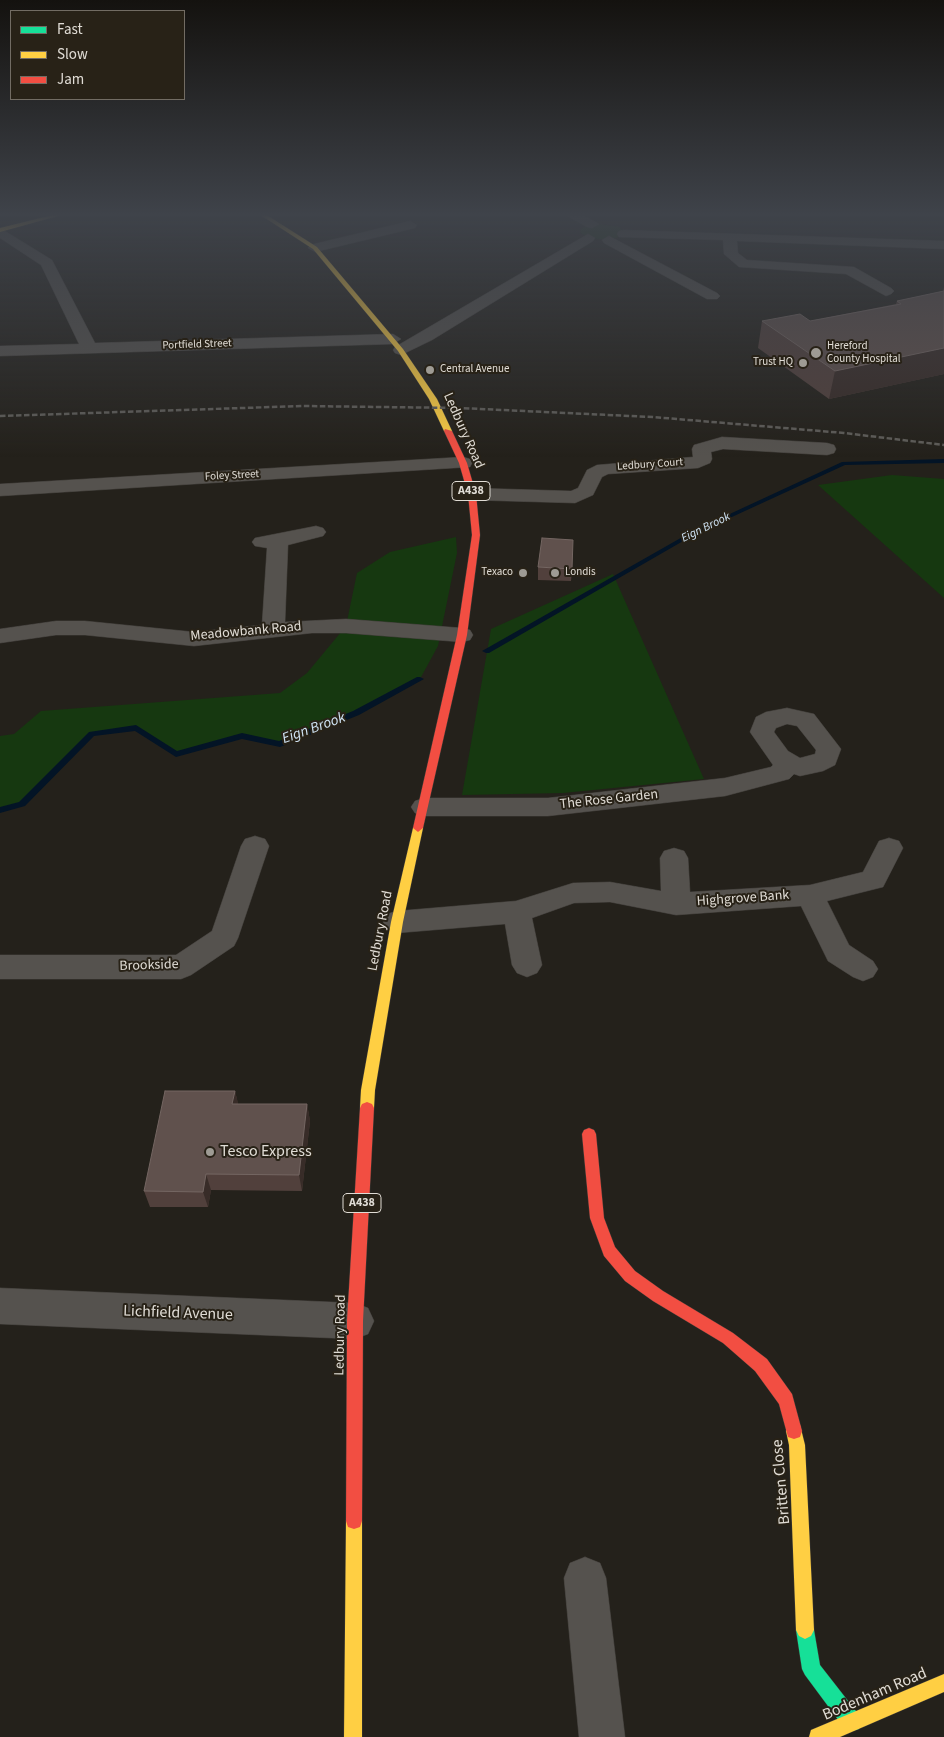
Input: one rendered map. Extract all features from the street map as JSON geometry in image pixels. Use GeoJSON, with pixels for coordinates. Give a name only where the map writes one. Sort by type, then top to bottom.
{"type":"FeatureCollection","features":[{"type":"Feature","properties":{"kind":"main road","name":"Ledbury Road"},"geometry":{"type":"LineString","coordinates":[[353,1737],[355,1321],[368,1090],[397,922],[461,642],[476,535],[472,494],[463,463],[433,399],[397,344],[355,295]]}},
{"type":"Feature","properties":{"kind":"main road","name":"Britten Close"},"geometry":{"type":"LineString","coordinates":[[588,1134],[597,1218],[609,1251],[630,1276],[658,1296],[728,1338],[761,1365],[786,1400],[797,1445],[804,1620],[811,1669],[852,1722]]}},
{"type":"Feature","properties":{"kind":"main road","name":"Bodenham Road"},"geometry":{"type":"LineString","coordinates":[[818,1737],[944,1683]]}},
{"type":"Feature","properties":{"kind":"street"},"geometry":{"type":"LineString","coordinates":[[63,295],[89,348]]}},
{"type":"Feature","properties":{"kind":"street"},"geometry":{"type":"LineString","coordinates":[[397,344],[426,337],[496,295]]}},
{"type":"Feature","properties":{"kind":"street","name":"Portfield Street"},"geometry":{"type":"LineString","coordinates":[[0,351],[397,344]]}},
{"type":"Feature","properties":{"kind":"street","name":"Ledbury Court"},"geometry":{"type":"LineString","coordinates":[[472,494],[575,497],[586,491],[594,474],[604,469],[698,462],[703,459],[701,449],[722,443],[827,449]]}},
{"type":"Feature","properties":{"kind":"street","name":"Foley Street"},"geometry":{"type":"LineString","coordinates":[[0,490],[463,463]]}},
{"type":"Feature","properties":{"kind":"street"},"geometry":{"type":"LineString","coordinates":[[273,630],[270,541],[316,532]]}},
{"type":"Feature","properties":{"kind":"street","name":"Meadowbank Road"},"geometry":{"type":"LineString","coordinates":[[0,636],[56,628],[85,628],[194,638],[216,638],[312,626],[346,626],[461,642]]}},
{"type":"Feature","properties":{"kind":"street","name":"The Rose Garden"},"geometry":{"type":"LineString","coordinates":[[424,807],[548,807],[670,794],[725,787],[780,773],[789,764]]}},
{"type":"Feature","properties":{"kind":"street","name":"Brookside"},"geometry":{"type":"LineString","coordinates":[[0,967],[181,967],[224,938],[256,846]]}},
{"type":"Feature","properties":{"kind":"street","name":"Highgrove Bank"},"geometry":{"type":"LineString","coordinates":[[397,922],[517,912],[573,894],[610,892],[676,904],[810,895],[873,880],[888,848]]}},
{"type":"Feature","properties":{"kind":"street"},"geometry":{"type":"LineString","coordinates":[[674,858],[676,904]]}},
{"type":"Feature","properties":{"kind":"street"},"geometry":{"type":"LineString","coordinates":[[810,895],[838,953],[863,969]]}},
{"type":"Feature","properties":{"kind":"street"},"geometry":{"type":"LineString","coordinates":[[517,912],[528,965]]}},
{"type":"Feature","properties":{"kind":"street","name":"Lichfield Avenue"},"geometry":{"type":"LineString","coordinates":[[0,1306],[355,1321]]}},
{"type":"Feature","properties":{"kind":"street"},"geometry":{"type":"LineString","coordinates":[[585,1578],[602,1737]]}},
{"type":"Feature","properties":{"kind":"green space"},"geometry":{"type":"Polygon","coordinates":[[[892,475],[944,479],[944,598],[818,485],[892,475]]]}},
{"type":"Feature","properties":{"kind":"green space"},"geometry":{"type":"Polygon","coordinates":[[[456,537],[457,553],[438,646],[420,679],[356,713],[280,744],[242,736],[176,754],[136,728],[92,734],[22,804],[0,810],[0,736],[14,734],[41,711],[280,693],[307,673],[346,626],[357,573],[390,552],[456,537]]]}},
{"type":"Feature","properties":{"kind":"green space"},"geometry":{"type":"Polygon","coordinates":[[[613,574],[704,779],[563,793],[462,795],[491,629],[613,574]]]}},
{"type":"Feature","properties":{"kind":"building"},"geometry":{"type":"Polygon","coordinates":[[[925,295],[944,295],[944,348],[835,371],[762,321],[800,314],[810,321],[901,304],[897,301],[925,295]]]}},
{"type":"Feature","properties":{"kind":"building"},"geometry":{"type":"Polygon","coordinates":[[[542,538],[573,540],[572,569],[538,567],[542,538]]]}},
{"type":"Feature","properties":{"kind":"building"},"geometry":{"type":"Polygon","coordinates":[[[165,1091],[235,1091],[232,1104],[307,1104],[299,1175],[206,1174],[203,1192],[144,1191],[165,1091]]]}},
{"type":"Feature","properties":{"kind":"waterway","name":"Eign Brook"},"geometry":{"type":"LineString","coordinates":[[486,651],[695,532],[844,463],[944,461]]}},
{"type":"Feature","properties":{"kind":"waterway","name":"Eign Brook"},"geometry":{"type":"LineString","coordinates":[[0,810],[22,804],[92,734],[136,728],[176,754],[242,736],[280,744],[356,713],[420,679]]}},
{"type":"Feature","properties":{"kind":"railway"},"geometry":{"type":"LineString","coordinates":[[0,416],[303,406],[459,408],[653,417],[844,433],[944,445]]}},
{"type":"Feature","properties":{"kind":"traffic: fast"},"geometry":{"type":"LineString","coordinates":[[805,1630],[811,1669],[852,1722]]}},
{"type":"Feature","properties":{"kind":"traffic: slow"},"geometry":{"type":"LineString","coordinates":[[355,295],[401,350],[433,399],[448,431]]}},
{"type":"Feature","properties":{"kind":"traffic: slow"},"geometry":{"type":"LineString","coordinates":[[367,1108],[368,1090],[397,922],[418,828]]}},
{"type":"Feature","properties":{"kind":"traffic: slow"},"geometry":{"type":"LineString","coordinates":[[794,1431],[797,1445],[805,1630]]}},
{"type":"Feature","properties":{"kind":"traffic: slow"},"geometry":{"type":"LineString","coordinates":[[353,1737],[354,1521]]}},
{"type":"Feature","properties":{"kind":"traffic: slow"},"geometry":{"type":"LineString","coordinates":[[818,1737],[944,1683]]}},
{"type":"Feature","properties":{"kind":"traffic: jam"},"geometry":{"type":"LineString","coordinates":[[418,828],[462,635],[476,535],[472,494],[463,463],[448,431]]}},
{"type":"Feature","properties":{"kind":"traffic: jam"},"geometry":{"type":"LineString","coordinates":[[354,1521],[355,1321],[367,1108]]}},
{"type":"Feature","properties":{"kind":"traffic: jam"},"geometry":{"type":"LineString","coordinates":[[589,1134],[597,1218],[609,1251],[630,1276],[658,1296],[728,1338],[761,1365],[786,1400],[794,1431]]}},
{"type":"Feature","properties":{"kind":"place","name":"Hereford County Hospital"},"geometry":{"type":"Point","coordinates":[816,353]}},
{"type":"Feature","properties":{"kind":"place","name":"Trust HQ"},"geometry":{"type":"Point","coordinates":[803,363]}},
{"type":"Feature","properties":{"kind":"place","name":"Central Avenue"},"geometry":{"type":"Point","coordinates":[430,370]}},
{"type":"Feature","properties":{"kind":"place","name":"Texaco"},"geometry":{"type":"Point","coordinates":[523,573]}},
{"type":"Feature","properties":{"kind":"place","name":"Londis"},"geometry":{"type":"Point","coordinates":[555,573]}},
{"type":"Feature","properties":{"kind":"place","name":"Tesco Express"},"geometry":{"type":"Point","coordinates":[210,1152]}}]}
